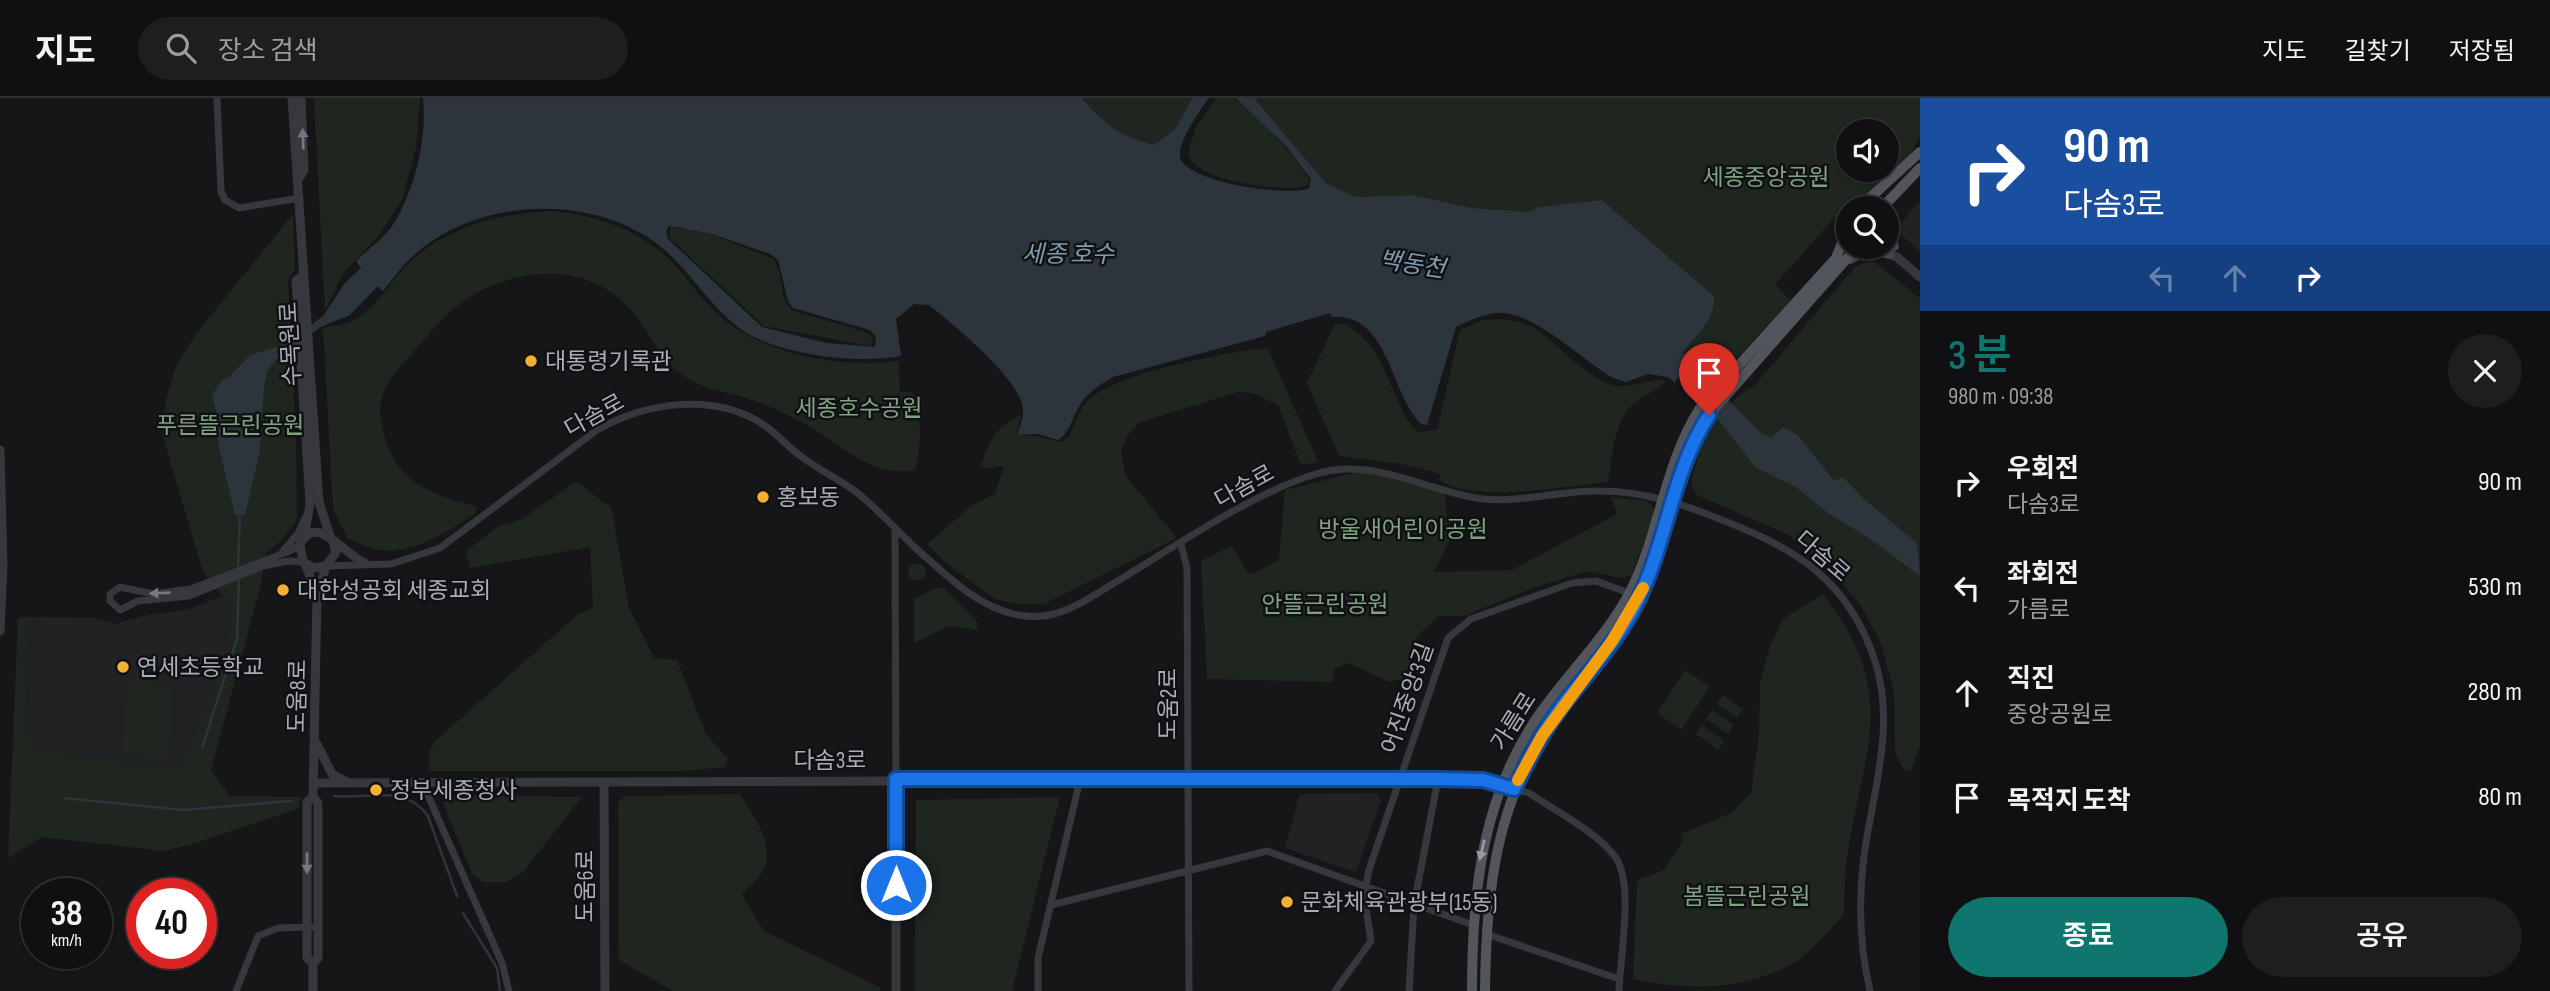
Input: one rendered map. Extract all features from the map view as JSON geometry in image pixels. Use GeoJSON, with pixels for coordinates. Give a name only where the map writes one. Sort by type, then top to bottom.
{"type":"FeatureCollection","features":[{"type":"Feature","properties":{"kind":"main road"},"geometry":{"type":"LineString","coordinates":[[1873,196],[1920,154]]}},
{"type":"Feature","properties":{"kind":"main road"},"geometry":{"type":"LineString","coordinates":[[1882,196],[1920,154]]}},
{"type":"Feature","properties":{"kind":"main road"},"geometry":{"type":"LineString","coordinates":[[1894,196],[1920,168]]}},
{"type":"Feature","properties":{"kind":"main road"},"geometry":{"type":"LineString","coordinates":[[1669,501],[1683,435],[1836,258]]}},
{"type":"Feature","properties":{"kind":"main road"},"geometry":{"type":"LineString","coordinates":[[1813,297],[1846,259]]}},
{"type":"Feature","properties":{"kind":"main road"},"geometry":{"type":"LineString","coordinates":[[1726,387],[1852,259]]}},
{"type":"Feature","properties":{"kind":"main road","name":"가름로"},"geometry":{"type":"LineString","coordinates":[[1472,991],[1473,925],[1479,863],[1501,784],[1542,710],[1602,635],[1629,593],[1669,501]]}},
{"type":"Feature","properties":{"kind":"main road","name":"가름로"},"geometry":{"type":"LineString","coordinates":[[1485,991],[1486,933],[1493,865],[1514,789],[1557,713],[1612,641],[1639,600],[1669,501]]}},
{"type":"Feature","properties":{"kind":"street"},"geometry":{"type":"LineString","coordinates":[[217,98],[221,191],[225,200],[239,208],[300,198]]}},
{"type":"Feature","properties":{"kind":"street","name":"수목원로"},"geometry":{"type":"LineString","coordinates":[[292,98],[303,275],[296,281],[302,312],[314,503],[302,540]]}},
{"type":"Feature","properties":{"kind":"street","name":"수목원로"},"geometry":{"type":"LineString","coordinates":[[299,178],[304,170],[302,98]]}},
{"type":"Feature","properties":{"kind":"street"},"geometry":{"type":"LineString","coordinates":[[1899,257],[1920,277]]}},
{"type":"Feature","properties":{"kind":"street","name":"다솜로"},"geometry":{"type":"LineString","coordinates":[[253,566],[288,561],[303,562],[314,568],[408,561],[440,548],[615,419],[668,405],[697,404],[757,420],[800,456],[857,493],[895,530],[981,603],[1015,615],[1033,617],[1055,614],[1292,482],[1321,472],[1348,468],[1370,469],[1483,499],[1605,491],[1633,493],[1669,501],[1756,532],[1797,555],[1825,577],[1849,606],[1869,644],[1882,691],[1885,716],[1882,758],[1862,887],[1862,942],[1870,991]]}},
{"type":"Feature","properties":{"kind":"street"},"geometry":{"type":"LineString","coordinates":[[0,450],[3,565],[0,631]]}},
{"type":"Feature","properties":{"kind":"street"},"geometry":{"type":"LineString","coordinates":[[314,503],[337,540],[365,563]]}},
{"type":"Feature","properties":{"kind":"street","name":"수목원로"},"geometry":{"type":"LineString","coordinates":[[314,503],[332,538]]}},
{"type":"Feature","properties":{"kind":"street","name":"수목원로"},"geometry":{"type":"LineString","coordinates":[[275,556],[290,546],[314,503]]}},
{"type":"Feature","properties":{"kind":"street"},"geometry":{"type":"LineString","coordinates":[[895,530],[896,991]]}},
{"type":"Feature","properties":{"kind":"street"},"geometry":{"type":"LineString","coordinates":[[253,566],[225,574],[191,589],[173,592],[153,594],[120,587],[110,594],[110,601],[120,610],[138,601],[190,596],[275,556],[319,531],[332,538],[347,554],[365,563]]}},
{"type":"Feature","properties":{"kind":"street"},"geometry":{"type":"LineString","coordinates":[[326,566],[334,558],[332,538]]}},
{"type":"Feature","properties":{"kind":"street"},"geometry":{"type":"LineString","coordinates":[[302,540],[303,562]]}},
{"type":"Feature","properties":{"kind":"street","name":"도움2로"},"geometry":{"type":"LineString","coordinates":[[1181,544],[1187,568],[1189,991]]}},
{"type":"Feature","properties":{"kind":"street","name":"도움8로"},"geometry":{"type":"LineString","coordinates":[[303,562],[317,595]]}},
{"type":"Feature","properties":{"kind":"street","name":"도움8로"},"geometry":{"type":"LineString","coordinates":[[313,991],[313,963],[318,958],[318,803],[313,797],[317,595],[326,566]]}},
{"type":"Feature","properties":{"kind":"street","name":"어진중앙3길"},"geometry":{"type":"LineString","coordinates":[[1335,991],[1371,941],[1364,904],[1365,887],[1444,647],[1462,624],[1578,582],[1596,581],[1629,593]]}},
{"type":"Feature","properties":{"kind":"street"},"geometry":{"type":"LineString","coordinates":[[316,741],[332,774],[351,782]]}},
{"type":"Feature","properties":{"kind":"street"},"geometry":{"type":"LineString","coordinates":[[1409,991],[1414,905],[1438,779]]}},
{"type":"Feature","properties":{"kind":"street","name":"다솜3로"},"geometry":{"type":"LineString","coordinates":[[314,783],[1438,779],[1483,780],[1514,789]]}},
{"type":"Feature","properties":{"kind":"street"},"geometry":{"type":"LineString","coordinates":[[1038,991],[1038,958],[1080,780]]}},
{"type":"Feature","properties":{"kind":"street"},"geometry":{"type":"LineString","coordinates":[[422,782],[502,963],[509,991]]}},
{"type":"Feature","properties":{"kind":"street","name":"도움6로"},"geometry":{"type":"LineString","coordinates":[[604,782],[605,991]]}},
{"type":"Feature","properties":{"kind":"street"},"geometry":{"type":"LineString","coordinates":[[1514,789],[1529,793],[1606,846],[1620,866],[1625,886],[1619,991]]}},
{"type":"Feature","properties":{"kind":"street","name":"도움8로"},"geometry":{"type":"LineString","coordinates":[[313,797],[307,802],[307,958],[313,963]]}},
{"type":"Feature","properties":{"kind":"street"},"geometry":{"type":"LineString","coordinates":[[1051,905],[1267,851],[1473,925]]}},
{"type":"Feature","properties":{"kind":"street"},"geometry":{"type":"LineString","coordinates":[[236,991],[258,936],[278,928],[318,927]]}},
{"type":"Feature","properties":{"kind":"street"},"geometry":{"type":"LineString","coordinates":[[1486,933],[1619,979]]}},
{"type":"Feature","properties":{"kind":"shaded area"},"geometry":{"type":"Polygon","coordinates":[[[1920,201],[1920,252],[1899,233],[1899,225],[1920,201]]]}},
{"type":"Feature","properties":{"kind":"shaded area","name":"연세초등학교"},"geometry":{"type":"Polygon","coordinates":[[[222,596],[229,605],[226,652],[180,768],[41,750],[25,733],[30,617],[96,618],[116,624],[142,616],[189,609],[222,596]]]}},
{"type":"Feature","properties":{"kind":"shaded area"},"geometry":{"type":"Polygon","coordinates":[[[1376,793],[1381,800],[1356,872],[1285,848],[1300,794],[1376,793]]]}},
{"type":"Feature","properties":{"kind":"green space"},"geometry":{"type":"Polygon","coordinates":[[[314,98],[420,98],[416,148],[402,200],[380,234],[342,275],[325,311],[314,98]]]}},
{"type":"Feature","properties":{"kind":"green space"},"geometry":{"type":"Polygon","coordinates":[[[1081,98],[1192,98],[1175,129],[1154,145],[1113,129],[1081,98]]]}},
{"type":"Feature","properties":{"kind":"green space"},"geometry":{"type":"Polygon","coordinates":[[[1216,98],[1233,98],[1251,111],[1297,162],[1310,181],[1307,186],[1279,188],[1241,183],[1205,171],[1194,163],[1188,154],[1196,127],[1216,98]]]}},
{"type":"Feature","properties":{"kind":"green space","name":"세종중앙공원"},"geometry":{"type":"Polygon","coordinates":[[[1254,98],[1920,98],[1920,136],[1910,154],[1899,164],[1899,119],[1836,119],[1836,182],[1879,182],[1864,196],[1836,196],[1836,216],[1775,285],[1791,300],[1713,383],[1681,353],[1709,320],[1714,296],[1602,200],[1538,207],[1528,212],[1472,208],[1413,195],[1356,197],[1326,183],[1254,98]]]}},
{"type":"Feature","properties":{"kind":"green space","name":"세종호수공원"},"geometry":{"type":"Polygon","coordinates":[[[556,211],[590,217],[635,234],[675,265],[721,317],[760,341],[782,350],[829,360],[853,363],[899,361],[900,392],[912,392],[919,421],[920,440],[915,470],[888,470],[875,466],[780,412],[752,400],[706,387],[684,376],[667,360],[624,303],[607,290],[568,275],[526,276],[486,288],[453,310],[397,370],[381,399],[381,423],[385,438],[400,467],[420,486],[477,507],[476,513],[430,540],[405,549],[379,550],[348,539],[333,509],[323,328],[347,323],[359,317],[411,261],[443,238],[461,229],[497,218],[556,211]]]}},
{"type":"Feature","properties":{"kind":"green space","name":"푸른뜰근린공원"},"geometry":{"type":"Polygon","coordinates":[[[293,214],[295,269],[288,280],[297,520],[282,540],[266,553],[260,588],[211,770],[230,796],[301,797],[298,809],[196,843],[163,851],[42,837],[8,858],[18,618],[30,617],[25,733],[41,750],[180,768],[226,652],[229,605],[203,572],[162,433],[166,399],[176,366],[196,334],[293,214]]]}},
{"type":"Feature","properties":{"kind":"green space","name":"세종호수공원"},"geometry":{"type":"Polygon","coordinates":[[[670,227],[711,234],[773,259],[779,271],[784,298],[791,310],[870,334],[873,342],[870,346],[764,326],[670,238],[670,227]]]}},
{"type":"Feature","properties":{"kind":"green space"},"geometry":{"type":"Polygon","coordinates":[[[1872,260],[1920,298],[1920,745],[1911,771],[1903,768],[1895,752],[1894,692],[1881,643],[1861,606],[1835,575],[1789,535],[1697,495],[1691,486],[1704,442],[1721,415],[1742,393],[1755,385],[1855,267],[1872,260]]]}},
{"type":"Feature","properties":{"kind":"green space"},"geometry":{"type":"Polygon","coordinates":[[[1501,319],[1528,325],[1588,372],[1609,384],[1629,386],[1656,380],[1665,382],[1633,404],[1621,420],[1608,482],[1521,491],[1475,491],[1439,480],[1441,474],[1402,464],[1339,456],[1307,383],[1335,324],[1344,323],[1370,346],[1417,432],[1437,430],[1460,330],[1483,320],[1501,319]]]}},
{"type":"Feature","properties":{"kind":"green space"},"geometry":{"type":"Polygon","coordinates":[[[1268,348],[1318,462],[1301,465],[1278,405],[1252,393],[1238,392],[1140,422],[1127,436],[1121,451],[1125,475],[1177,538],[1044,604],[1018,604],[995,599],[947,564],[927,544],[972,505],[995,494],[1004,466],[987,469],[981,465],[995,435],[1012,419],[1021,415],[1016,435],[1037,436],[1060,442],[1070,436],[1087,402],[1120,382],[1200,359],[1268,348]]]}},
{"type":"Feature","properties":{"kind":"green space","name":"안뜰근린공원"},"geometry":{"type":"Polygon","coordinates":[[[1370,469],[1445,494],[1449,541],[1434,572],[1512,570],[1617,514],[1611,497],[1647,501],[1656,510],[1631,576],[1620,578],[1588,571],[1533,588],[1464,616],[1439,616],[1417,636],[1405,678],[1389,682],[1348,663],[1334,669],[1332,682],[1207,679],[1201,561],[1231,546],[1250,575],[1279,560],[1285,490],[1370,469]]]}},
{"type":"Feature","properties":{"kind":"green space"},"geometry":{"type":"Polygon","coordinates":[[[575,482],[611,506],[629,608],[654,658],[677,660],[706,734],[728,759],[725,767],[683,771],[429,771],[429,753],[435,741],[578,614],[593,608],[590,547],[470,568],[466,551],[497,527],[522,519],[575,482]]]}},
{"type":"Feature","properties":{"kind":"green space"},"geometry":{"type":"Polygon","coordinates":[[[917,563],[923,566],[926,572],[923,578],[917,581],[911,578],[908,572],[911,566],[917,563]]]}},
{"type":"Feature","properties":{"kind":"green space"},"geometry":{"type":"Polygon","coordinates":[[[935,588],[944,588],[977,622],[978,630],[949,626],[914,643],[914,599],[935,588]]]}},
{"type":"Feature","properties":{"kind":"green space","name":"봄뜰근린공원"},"geometry":{"type":"Polygon","coordinates":[[[1823,594],[1848,631],[1863,664],[1870,696],[1866,758],[1846,866],[1844,915],[1797,961],[1758,978],[1717,986],[1675,985],[1633,979],[1637,880],[1664,870],[1682,842],[1681,834],[1731,813],[1751,793],[1759,735],[1760,683],[1770,646],[1783,619],[1823,594]]]}},
{"type":"Feature","properties":{"kind":"green space"},"geometry":{"type":"Polygon","coordinates":[[[1685,670],[1710,687],[1681,730],[1657,713],[1685,670]]]}},
{"type":"Feature","properties":{"kind":"green space"},"geometry":{"type":"Polygon","coordinates":[[[126,682],[173,684],[170,758],[122,756],[126,682]]]}},
{"type":"Feature","properties":{"kind":"green space"},"geometry":{"type":"Polygon","coordinates":[[[1723,695],[1743,709],[1737,718],[1717,704],[1723,695]]]}},
{"type":"Feature","properties":{"kind":"green space"},"geometry":{"type":"Polygon","coordinates":[[[1712,710],[1734,725],[1728,734],[1706,719],[1712,710]]]}},
{"type":"Feature","properties":{"kind":"green space"},"geometry":{"type":"Polygon","coordinates":[[[1702,725],[1724,741],[1718,750],[1696,734],[1702,725]]]}},
{"type":"Feature","properties":{"kind":"green space"},"geometry":{"type":"Polygon","coordinates":[[[739,794],[761,829],[767,849],[764,869],[742,895],[764,931],[881,988],[880,991],[673,991],[619,960],[618,802],[626,796],[739,794]]]}},
{"type":"Feature","properties":{"kind":"green space"},"geometry":{"type":"Polygon","coordinates":[[[447,795],[582,797],[523,872],[507,882],[483,882],[472,874],[443,803],[447,795]]]}},
{"type":"Feature","properties":{"kind":"green space"},"geometry":{"type":"Polygon","coordinates":[[[1060,797],[1012,991],[915,991],[916,800],[1060,797]]]}},
{"type":"Feature","properties":{"kind":"water","name":"세종 호수"},"geometry":{"type":"Polygon","coordinates":[[[423,98],[1081,98],[1113,128],[1154,145],[1175,129],[1192,98],[1209,98],[1189,128],[1181,146],[1181,160],[1189,168],[1203,175],[1242,186],[1282,191],[1309,188],[1311,179],[1285,145],[1236,98],[1254,98],[1326,183],[1356,197],[1413,195],[1472,208],[1528,212],[1538,207],[1602,200],[1714,296],[1712,313],[1699,334],[1682,353],[1760,432],[1771,438],[1783,427],[1798,435],[1834,481],[1843,477],[1864,499],[1917,543],[1920,576],[1866,536],[1829,514],[1796,487],[1755,467],[1717,418],[1668,377],[1648,374],[1626,382],[1613,378],[1545,330],[1517,316],[1491,314],[1456,327],[1427,425],[1421,424],[1411,410],[1386,357],[1366,328],[1351,319],[1332,317],[1330,313],[1266,332],[1265,336],[1113,377],[1085,398],[1066,432],[1058,440],[1038,434],[1017,435],[1023,408],[1010,382],[984,353],[929,305],[914,304],[896,319],[901,356],[850,359],[781,347],[765,342],[734,324],[660,246],[632,229],[601,217],[567,210],[533,209],[499,213],[466,223],[436,238],[406,263],[383,291],[378,286],[350,315],[321,327],[279,357],[268,369],[264,385],[260,451],[245,515],[235,515],[218,443],[212,395],[222,380],[229,377],[250,355],[286,344],[323,316],[345,283],[361,268],[356,261],[389,230],[404,205],[419,160],[423,98]],[[669,226],[666,231],[668,239],[762,327],[827,343],[875,347],[876,337],[870,330],[793,308],[788,301],[778,260],[770,254],[712,234],[669,226]]]}},
{"type":"Feature","properties":{"kind":"pier"},"geometry":{"type":"Polygon","coordinates":[[[1692,361],[1710,378],[1691,399],[1673,384],[1692,361]]]}},
{"type":"Feature","properties":{"kind":"waterway"},"geometry":{"type":"LineString","coordinates":[[238,568],[240,512]]}},
{"type":"Feature","properties":{"kind":"waterway"},"geometry":{"type":"LineString","coordinates":[[202,748],[237,639],[239,578]]}},
{"type":"Feature","properties":{"kind":"waterway"},"geometry":{"type":"LineString","coordinates":[[334,796],[397,796],[419,806],[428,816],[457,896]]}},
{"type":"Feature","properties":{"kind":"waterway"},"geometry":{"type":"LineString","coordinates":[[64,798],[183,810],[291,801]]}},
{"type":"Feature","properties":{"kind":"waterway"},"geometry":{"type":"LineString","coordinates":[[463,913],[497,968],[500,991]]}},
{"type":"Feature","properties":{"kind":"slow traffic"},"geometry":{"type":"LineString","coordinates":[[1518,780],[1542,736],[1612,641],[1639,600],[1643,588]]}},
{"type":"Feature","properties":{"kind":"place","name":"대통령기록관"},"geometry":{"type":"Point","coordinates":[531,361]}},
{"type":"Feature","properties":{"kind":"place","name":"홍보동"},"geometry":{"type":"Point","coordinates":[763,497]}},
{"type":"Feature","properties":{"kind":"place","name":"대한성공회 세종교회"},"geometry":{"type":"Point","coordinates":[283,590]}},
{"type":"Feature","properties":{"kind":"place","name":"연세초등학교"},"geometry":{"type":"Point","coordinates":[123,667]}},
{"type":"Feature","properties":{"kind":"place","name":"정부세종청사"},"geometry":{"type":"Point","coordinates":[376,790]}},
{"type":"Feature","properties":{"kind":"place","name":"문화체육관광부(15동)"},"geometry":{"type":"Point","coordinates":[1287,902]}},
{"type":"Feature","properties":{"kind":"route"},"geometry":{"type":"LineString","coordinates":[[896,885],[896,779],[1438,779],[1483,780],[1514,789],[1557,713],[1612,641],[1639,600],[1664,536],[1693,439],[1709,415]]}},
{"type":"Feature","properties":{"kind":"water label","name":"백동천"},"geometry":{"type":"Point","coordinates":[1412,264]}},
{"type":"Feature","properties":{"kind":"park label","name":"방울새어린이공원"},"geometry":{"type":"Point","coordinates":[1403,529]}}]}
